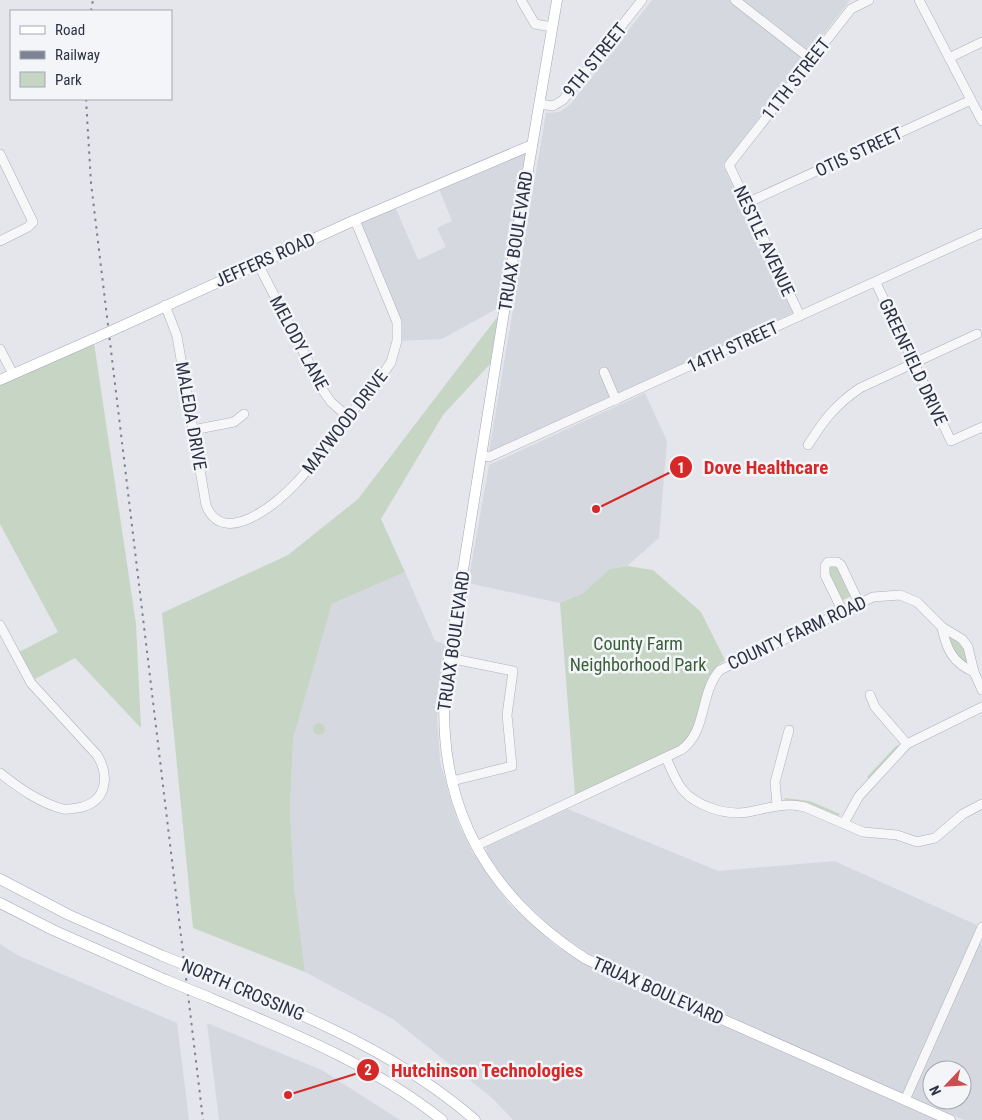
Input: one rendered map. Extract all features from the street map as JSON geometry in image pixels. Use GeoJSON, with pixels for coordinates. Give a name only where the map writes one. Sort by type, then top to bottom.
{"type":"FeatureCollection","features":[{"type":"Feature","properties":{"kind":"main road","name":"TRUAX BOULEVARD"},"geometry":{"type":"LineString","coordinates":[[557,0],[450,658],[444,715],[445,742],[452,781],[461,812],[476,846],[489,868],[521,909],[551,936],[586,959],[905,1100],[932,1117],[950,1120]]}},
{"type":"Feature","properties":{"kind":"main road","name":"JEFFERS ROAD"},"geometry":{"type":"LineString","coordinates":[[0,380],[355,220],[532,145]]}},
{"type":"Feature","properties":{"kind":"main road","name":"NORTH CROSSING"},"geometry":{"type":"LineString","coordinates":[[0,879],[69,915],[341,1032],[442,1093],[475,1120]]}},
{"type":"Feature","properties":{"kind":"main road","name":"NORTH CROSSING"},"geometry":{"type":"LineString","coordinates":[[0,903],[52,930],[363,1066],[397,1087],[442,1120]]}},
{"type":"Feature","properties":{"kind":"street"},"geometry":{"type":"LineString","coordinates":[[521,0],[536,24],[552,27]]}},
{"type":"Feature","properties":{"kind":"street","name":"9TH STREET"},"geometry":{"type":"LineString","coordinates":[[540,104],[553,106],[563,100],[642,0]]}},
{"type":"Feature","properties":{"kind":"street"},"geometry":{"type":"LineString","coordinates":[[735,0],[812,60]]}},
{"type":"Feature","properties":{"kind":"street","name":"11TH STREET"},"geometry":{"type":"LineString","coordinates":[[729,165],[851,8],[868,0]]}},
{"type":"Feature","properties":{"kind":"street"},"geometry":{"type":"LineString","coordinates":[[919,0],[982,121]]}},
{"type":"Feature","properties":{"kind":"street"},"geometry":{"type":"LineString","coordinates":[[949,58],[982,42]]}},
{"type":"Feature","properties":{"kind":"street","name":"OTIS STREET"},"geometry":{"type":"LineString","coordinates":[[747,203],[971,100]]}},
{"type":"Feature","properties":{"kind":"street"},"geometry":{"type":"LineString","coordinates":[[0,154],[33,222],[28,227],[0,241]]}},
{"type":"Feature","properties":{"kind":"street","name":"NESTLE AVENUE"},"geometry":{"type":"LineString","coordinates":[[729,165],[800,316]]}},
{"type":"Feature","properties":{"kind":"street","name":"MAYWOOD DRIVE"},"geometry":{"type":"LineString","coordinates":[[221,523],[232,525],[247,519],[285,494],[306,472],[391,362],[398,341],[398,331],[393,312],[355,220]]}},
{"type":"Feature","properties":{"kind":"street","name":"14TH STREET"},"geometry":{"type":"LineString","coordinates":[[482,455],[489,456],[616,400],[982,233]]}},
{"type":"Feature","properties":{"kind":"street","name":"MELODY LANE"},"geometry":{"type":"LineString","coordinates":[[258,264],[324,392],[331,402],[348,416]]}},
{"type":"Feature","properties":{"kind":"street","name":"GREENFIELD DRIVE"},"geometry":{"type":"LineString","coordinates":[[876,283],[951,441],[982,427]]}},
{"type":"Feature","properties":{"kind":"street","name":"MALEDA DRIVE"},"geometry":{"type":"LineString","coordinates":[[165,305],[177,336],[206,505],[211,516],[221,523]]}},
{"type":"Feature","properties":{"kind":"street"},"geometry":{"type":"LineString","coordinates":[[808,445],[828,414],[843,399],[860,388],[977,334]]}},
{"type":"Feature","properties":{"kind":"street"},"geometry":{"type":"LineString","coordinates":[[0,349],[12,374]]}},
{"type":"Feature","properties":{"kind":"street"},"geometry":{"type":"LineString","coordinates":[[604,372],[616,400]]}},
{"type":"Feature","properties":{"kind":"street"},"geometry":{"type":"LineString","coordinates":[[193,430],[234,422],[244,414]]}},
{"type":"Feature","properties":{"kind":"street"},"geometry":{"type":"LineString","coordinates":[[842,610],[826,575],[825,566],[828,562],[837,562],[841,565],[859,603]]}},
{"type":"Feature","properties":{"kind":"street","name":"COUNTY FARM ROAD"},"geometry":{"type":"LineString","coordinates":[[476,846],[688,746],[694,738],[709,686],[720,670],[859,603],[885,595],[900,595],[917,602],[942,627],[962,639],[968,647],[974,672],[982,690]]}},
{"type":"Feature","properties":{"kind":"street"},"geometry":{"type":"LineString","coordinates":[[0,625],[31,683],[97,755],[104,766],[106,778],[102,795],[90,805],[65,809],[35,798],[0,773]]}},
{"type":"Feature","properties":{"kind":"street","name":"COUNTY FARM ROAD"},"geometry":{"type":"LineString","coordinates":[[942,627],[948,650],[954,660],[974,672]]}},
{"type":"Feature","properties":{"kind":"street"},"geometry":{"type":"LineString","coordinates":[[450,658],[513,671],[507,716],[512,766],[452,781]]}},
{"type":"Feature","properties":{"kind":"street"},"geometry":{"type":"LineString","coordinates":[[870,695],[875,707],[907,744]]}},
{"type":"Feature","properties":{"kind":"street"},"geometry":{"type":"LineString","coordinates":[[844,824],[859,796],[907,744],[982,708]]}},
{"type":"Feature","properties":{"kind":"street"},"geometry":{"type":"LineString","coordinates":[[777,804],[775,782],[789,730]]}},
{"type":"Feature","properties":{"kind":"street"},"geometry":{"type":"LineString","coordinates":[[666,758],[678,784],[687,796],[712,808],[741,813],[777,804],[805,806],[863,832],[897,835],[917,842],[927,841],[942,834],[963,814],[982,804]]}},
{"type":"Feature","properties":{"kind":"street"},"geometry":{"type":"LineString","coordinates":[[905,1100],[982,927]]}},
{"type":"Feature","properties":{"kind":"shaded area"},"geometry":{"type":"Polygon","coordinates":[[[652,0],[850,0],[723,165],[793,313],[489,452],[546,113],[559,112],[570,105],[652,0]]]}},
{"type":"Feature","properties":{"kind":"shaded area"},"geometry":{"type":"Polygon","coordinates":[[[527,152],[500,307],[442,339],[397,341],[398,331],[355,220],[394,204],[418,260],[446,247],[437,228],[452,221],[439,189],[527,152]]]}},
{"type":"Feature","properties":{"kind":"shaded area"},"geometry":{"type":"Polygon","coordinates":[[[645,393],[667,441],[659,538],[627,566],[610,569],[583,593],[560,603],[468,583],[489,465],[645,393]]]}},
{"type":"Feature","properties":{"kind":"shaded area"},"geometry":{"type":"Polygon","coordinates":[[[405,572],[435,641],[445,644],[437,717],[440,761],[458,823],[473,853],[509,904],[556,946],[585,964],[937,1120],[513,1120],[491,1097],[393,1019],[305,972],[294,886],[290,811],[293,739],[332,604],[405,572]]]}},
{"type":"Feature","properties":{"kind":"shaded area"},"geometry":{"type":"Polygon","coordinates":[[[568,809],[718,871],[834,861],[977,925],[974,933],[982,945],[982,1120],[964,1120],[941,1110],[972,1110],[972,1060],[922,1060],[922,1102],[611,965],[588,953],[556,932],[513,891],[487,854],[486,847],[568,809]]]}},
{"type":"Feature","properties":{"kind":"shaded area"},"geometry":{"type":"Polygon","coordinates":[[[0,944],[17,955],[177,1023],[189,1120],[0,1120],[0,944]]]}},
{"type":"Feature","properties":{"kind":"shaded area"},"geometry":{"type":"Polygon","coordinates":[[[207,1023],[322,1070],[400,1120],[219,1120],[207,1023]]]}},
{"type":"Feature","properties":{"kind":"green space"},"geometry":{"type":"Polygon","coordinates":[[[498,316],[490,364],[443,415],[381,519],[405,572],[332,604],[293,739],[290,811],[294,886],[305,972],[193,928],[162,613],[288,555],[358,499],[498,316]]]}},
{"type":"Feature","properties":{"kind":"green space"},"geometry":{"type":"Polygon","coordinates":[[[94,343],[136,624],[141,728],[75,658],[35,679],[19,652],[58,632],[0,524],[0,385],[94,343]]]}},
{"type":"Feature","properties":{"kind":"green space"},"geometry":{"type":"Polygon","coordinates":[[[836,564],[853,595],[841,601],[827,572],[828,567],[836,564]]]}},
{"type":"Feature","properties":{"kind":"green space","name":"County Farm Neighborhood Park"},"geometry":{"type":"Polygon","coordinates":[[[627,566],[653,570],[701,612],[725,660],[709,677],[692,731],[685,741],[651,761],[575,795],[560,603],[583,593],[610,569],[627,566]]]}},
{"type":"Feature","properties":{"kind":"green space"},"geometry":{"type":"Polygon","coordinates":[[[946,633],[963,644],[971,666],[957,659],[946,633]]]}},
{"type":"Feature","properties":{"kind":"green space"},"geometry":{"type":"Polygon","coordinates":[[[319,723],[325,729],[319,735],[313,729],[319,723]]]}},
{"type":"Feature","properties":{"kind":"green space"},"geometry":{"type":"Polygon","coordinates":[[[897,745],[898,747],[869,778],[867,777],[897,745]]]}},
{"type":"Feature","properties":{"kind":"green space"},"geometry":{"type":"Polygon","coordinates":[[[784,798],[810,801],[840,814],[839,816],[809,804],[785,800],[784,798]]]}},
{"type":"Feature","properties":{"kind":"railway"},"geometry":{"type":"LineString","coordinates":[[91,10],[93,0]]}},
{"type":"Feature","properties":{"kind":"railway"},"geometry":{"type":"LineString","coordinates":[[86,100],[91,183],[203,1120]]}},
{"type":"Feature","properties":{"kind":"place","name":"Dove Healthcare"},"geometry":{"type":"Point","coordinates":[596,509]}},
{"type":"Feature","properties":{"kind":"place","name":"Hutchinson Technologies"},"geometry":{"type":"Point","coordinates":[288,1095]}}]}
